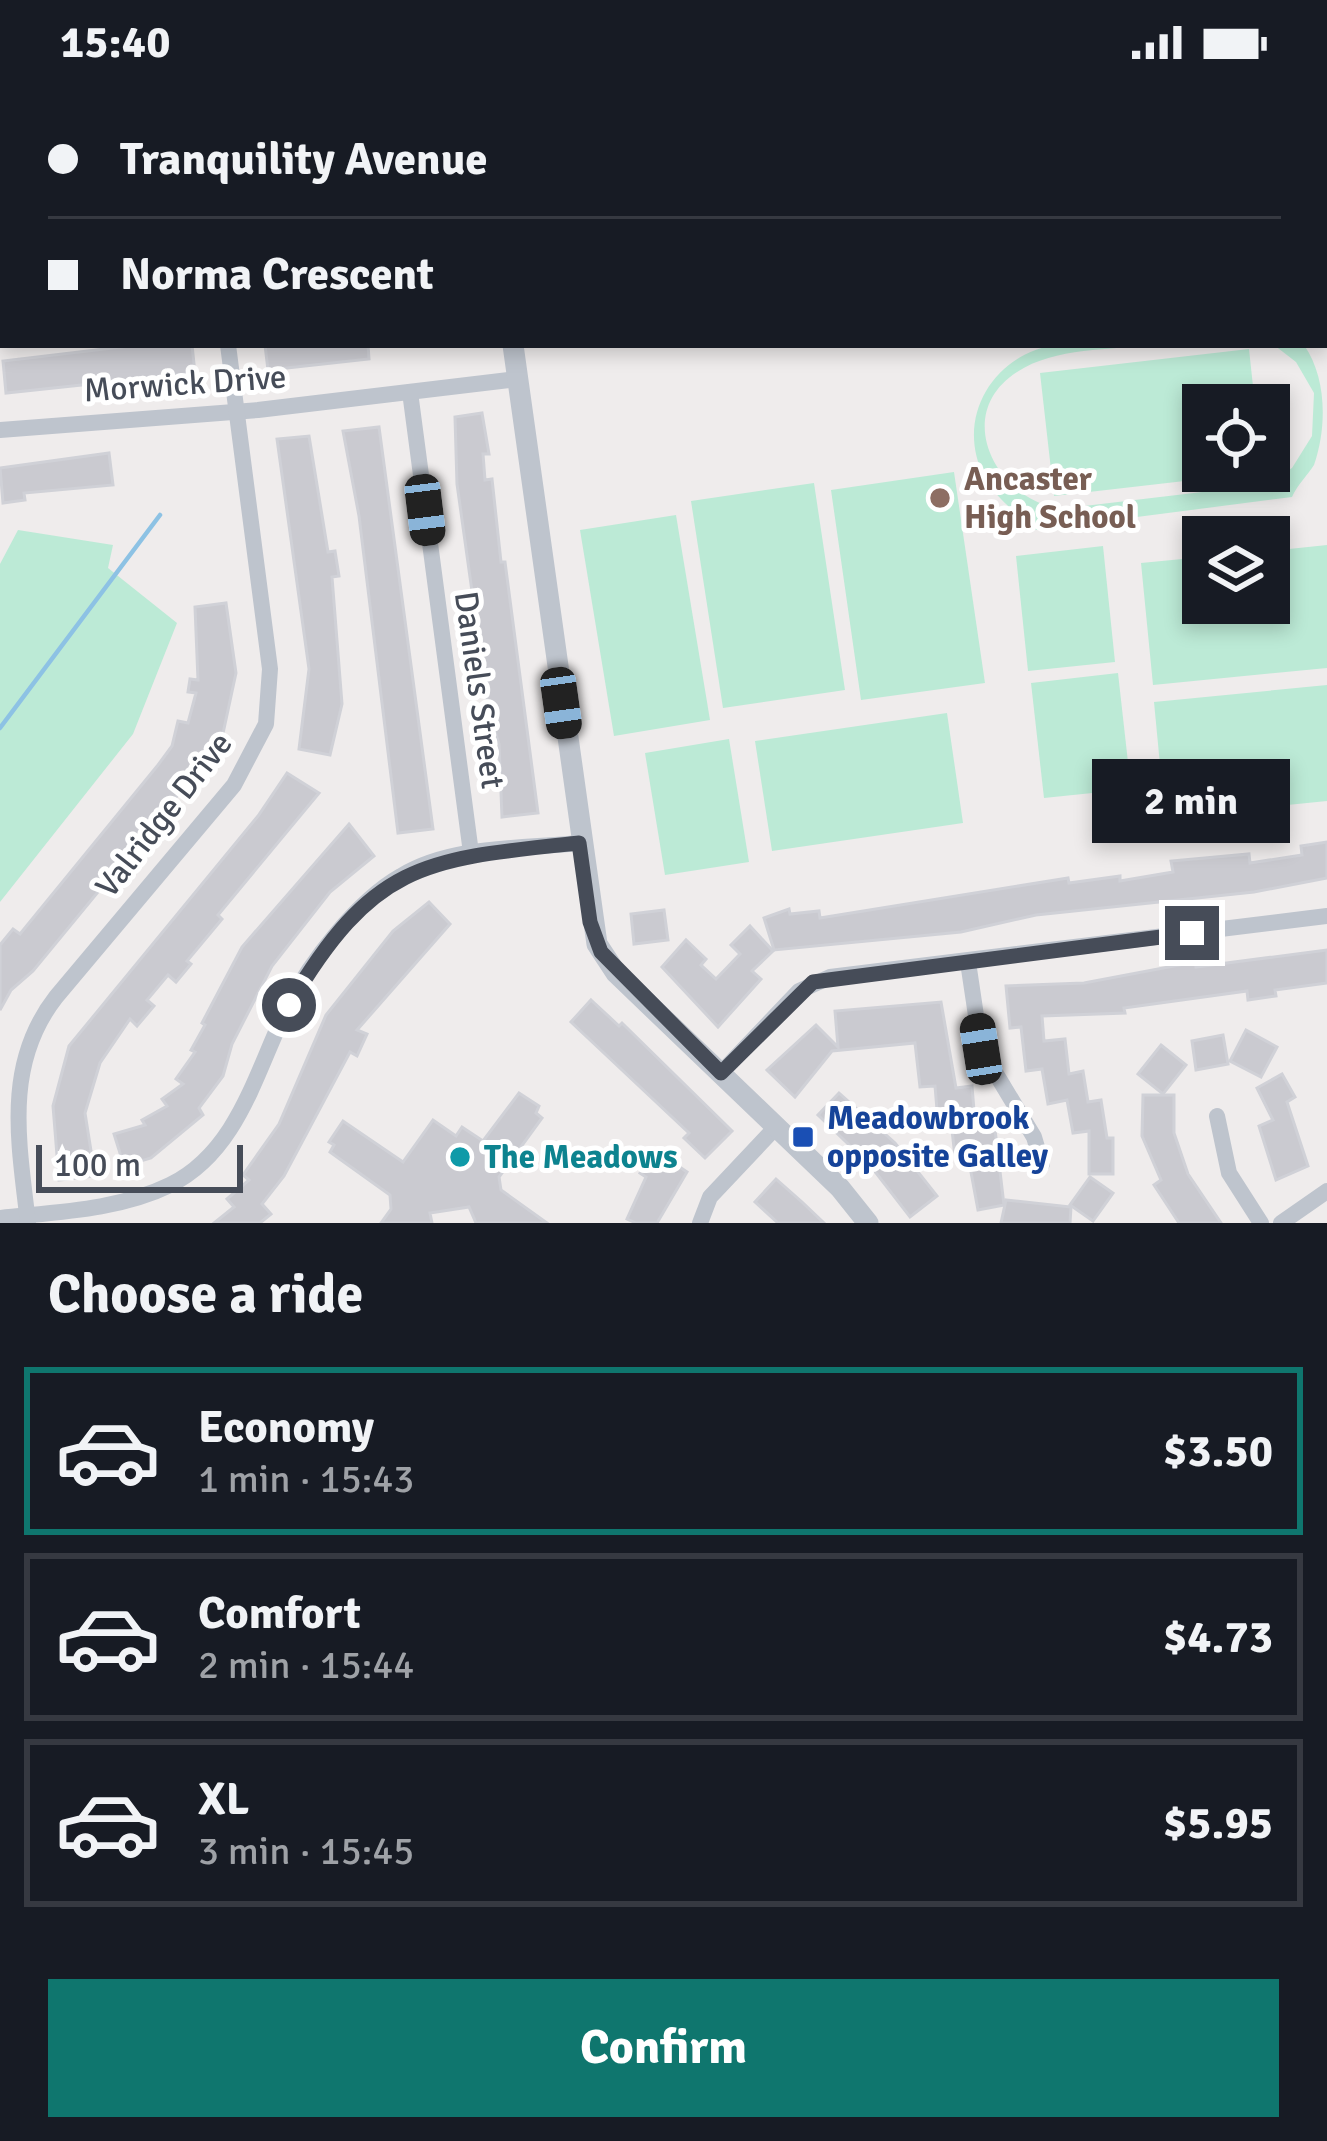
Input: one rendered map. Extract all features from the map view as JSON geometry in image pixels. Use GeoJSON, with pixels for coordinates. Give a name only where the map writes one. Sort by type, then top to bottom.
{"type":"FeatureCollection","features":[{"type":"Feature","properties":{"kind":"street","name":"Valridge Drive"},"geometry":{"type":"LineString","coordinates":[[27,1219],[17,1099],[36,1028],[65,986],[234,785],[266,724],[270,669],[228,348]]}},
{"type":"Feature","properties":{"kind":"street"},"geometry":{"type":"LineString","coordinates":[[513,348],[590,922],[601,952],[868,1223]]}},
{"type":"Feature","properties":{"kind":"street","name":"Morwick Drive"},"geometry":{"type":"LineString","coordinates":[[0,430],[236,412],[518,379]]}},
{"type":"Feature","properties":{"kind":"street","name":"Daniels Street"},"geometry":{"type":"LineString","coordinates":[[410,392],[471,853]]}},
{"type":"Feature","properties":{"kind":"street"},"geometry":{"type":"LineString","coordinates":[[0,1218],[27,1219],[142,1197],[200,1165],[236,1122],[295,994],[364,907],[400,876],[471,853],[579,843]]}},
{"type":"Feature","properties":{"kind":"street"},"geometry":{"type":"LineString","coordinates":[[721,1073],[813,982],[1327,916]]}},
{"type":"Feature","properties":{"kind":"street"},"geometry":{"type":"LineString","coordinates":[[968,962],[981,1049],[1034,1137],[1042,1164]]}},
{"type":"Feature","properties":{"kind":"street"},"geometry":{"type":"LineString","coordinates":[[1217,1116],[1229,1173],[1261,1223]]}},
{"type":"Feature","properties":{"kind":"street"},"geometry":{"type":"LineString","coordinates":[[700,1223],[710,1196],[776,1127]]}},
{"type":"Feature","properties":{"kind":"street"},"geometry":{"type":"LineString","coordinates":[[1281,1223],[1327,1191]]}},
{"type":"Feature","properties":{"kind":"green space"},"geometry":{"type":"Polygon","coordinates":[[[1045,348],[1119,348],[1032,364],[998,389],[987,409],[985,431],[1000,471],[1036,501],[1059,509],[1202,492],[1290,492],[1290,469],[1312,436],[1314,393],[1296,362],[1278,348],[1306,348],[1317,372],[1323,419],[1314,465],[1292,497],[1036,530],[989,484],[976,454],[974,432],[986,391],[1015,361],[1045,348]]]}},
{"type":"Feature","properties":{"kind":"green space"},"geometry":{"type":"Polygon","coordinates":[[[1249,349],[1253,384],[1182,384],[1182,481],[1054,496],[1040,373],[1249,349]]]}},
{"type":"Feature","properties":{"kind":"green space"},"geometry":{"type":"Polygon","coordinates":[[[954,472],[985,683],[861,700],[831,490],[954,472]]]}},
{"type":"Feature","properties":{"kind":"green space"},"geometry":{"type":"Polygon","coordinates":[[[814,483],[845,690],[723,708],[691,501],[814,483]]]}},
{"type":"Feature","properties":{"kind":"green space"},"geometry":{"type":"Polygon","coordinates":[[[676,515],[710,720],[614,736],[580,530],[676,515]]]}},
{"type":"Feature","properties":{"kind":"green space"},"geometry":{"type":"Polygon","coordinates":[[[18,530],[113,545],[108,568],[177,623],[133,734],[0,902],[0,564],[18,530]]]}},
{"type":"Feature","properties":{"kind":"green space"},"geometry":{"type":"Polygon","coordinates":[[[1327,545],[1327,668],[1153,685],[1141,563],[1182,559],[1182,624],[1290,624],[1290,549],[1327,545]]]}},
{"type":"Feature","properties":{"kind":"green space"},"geometry":{"type":"Polygon","coordinates":[[[1103,546],[1115,662],[1028,671],[1016,556],[1103,546]]]}},
{"type":"Feature","properties":{"kind":"green space"},"geometry":{"type":"Polygon","coordinates":[[[1118,673],[1131,789],[1044,798],[1031,683],[1118,673]]]}},
{"type":"Feature","properties":{"kind":"green space"},"geometry":{"type":"Polygon","coordinates":[[[1327,685],[1327,801],[1165,817],[1154,702],[1327,685]]]}},
{"type":"Feature","properties":{"kind":"green space"},"geometry":{"type":"Polygon","coordinates":[[[947,713],[963,823],[772,851],[755,741],[947,713]]]}},
{"type":"Feature","properties":{"kind":"green space"},"geometry":{"type":"Polygon","coordinates":[[[729,739],[749,862],[665,875],[645,753],[729,739]]]}},
{"type":"Feature","properties":{"kind":"building"},"geometry":{"type":"Polygon","coordinates":[[[113,348],[192,348],[195,373],[6,393],[3,361],[113,348]]]}},
{"type":"Feature","properties":{"kind":"building"},"geometry":{"type":"Polygon","coordinates":[[[265,348],[368,348],[369,359],[268,370],[265,348]]]}},
{"type":"Feature","properties":{"kind":"building"},"geometry":{"type":"Polygon","coordinates":[[[482,413],[489,454],[483,454],[485,480],[492,479],[538,813],[502,817],[499,744],[489,713],[457,484],[455,417],[482,413]]]}},
{"type":"Feature","properties":{"kind":"building"},"geometry":{"type":"Polygon","coordinates":[[[379,427],[433,829],[398,833],[359,516],[343,431],[379,427]]]}},
{"type":"Feature","properties":{"kind":"building"},"geometry":{"type":"Polygon","coordinates":[[[309,436],[328,552],[335,551],[339,576],[332,577],[342,704],[330,755],[299,749],[309,669],[277,439],[309,436]]]}},
{"type":"Feature","properties":{"kind":"building"},"geometry":{"type":"Polygon","coordinates":[[[109,453],[113,485],[24,493],[25,500],[3,503],[0,468],[109,453]]]}},
{"type":"Feature","properties":{"kind":"building"},"geometry":{"type":"Polygon","coordinates":[[[226,603],[236,673],[219,752],[214,751],[33,971],[11,990],[0,1010],[0,945],[13,929],[20,934],[158,765],[172,746],[178,721],[188,723],[196,693],[188,692],[190,679],[198,680],[195,607],[226,603]]]}},
{"type":"Feature","properties":{"kind":"building"},"geometry":{"type":"Polygon","coordinates":[[[287,773],[319,793],[218,915],[222,919],[187,961],[191,964],[176,982],[168,975],[147,1000],[154,1006],[137,1026],[130,1019],[100,1063],[85,1113],[95,1176],[59,1180],[53,1106],[69,1046],[258,816],[287,773]]]}},
{"type":"Feature","properties":{"kind":"building"},"geometry":{"type":"Polygon","coordinates":[[[349,824],[374,856],[330,892],[272,966],[232,1044],[223,1076],[199,1108],[203,1115],[151,1158],[124,1166],[114,1134],[145,1125],[142,1120],[167,1106],[162,1099],[183,1084],[176,1079],[195,1052],[191,1050],[202,1023],[242,947],[349,824]]]}},
{"type":"Feature","properties":{"kind":"building"},"geometry":{"type":"Polygon","coordinates":[[[1327,842],[1327,878],[1254,892],[1036,915],[961,932],[774,950],[764,918],[789,909],[790,914],[819,911],[820,918],[1068,878],[1069,883],[1120,876],[1120,881],[1173,872],[1171,861],[1249,854],[1250,863],[1302,855],[1301,846],[1327,842]]]}},
{"type":"Feature","properties":{"kind":"building"},"geometry":{"type":"Polygon","coordinates":[[[429,902],[450,924],[357,1030],[367,1034],[357,1056],[350,1052],[284,1176],[262,1204],[271,1214],[260,1223],[214,1223],[234,1207],[227,1199],[249,1180],[243,1175],[279,1124],[326,1015],[393,931],[429,902]]]}},
{"type":"Feature","properties":{"kind":"building"},"geometry":{"type":"Polygon","coordinates":[[[664,910],[668,940],[634,944],[631,914],[664,910]]]}},
{"type":"Feature","properties":{"kind":"building"},"geometry":{"type":"Polygon","coordinates":[[[750,926],[773,951],[752,971],[761,979],[718,1027],[662,967],[686,940],[706,959],[701,965],[716,979],[740,954],[731,945],[750,926]]]}},
{"type":"Feature","properties":{"kind":"building"},"geometry":{"type":"Polygon","coordinates":[[[1327,950],[1327,983],[1275,990],[1276,996],[1248,1000],[1247,991],[1124,1008],[1125,1013],[1042,1016],[1044,1041],[1065,1039],[1069,1074],[1083,1071],[1088,1102],[1101,1100],[1107,1138],[1113,1138],[1113,1174],[1089,1174],[1089,1131],[1073,1133],[1067,1100],[1048,1104],[1042,1069],[1026,1071],[1021,1027],[1010,1028],[1006,986],[1084,983],[1195,962],[1196,967],[1327,950]]]}},
{"type":"Feature","properties":{"kind":"building"},"geometry":{"type":"Polygon","coordinates":[[[591,1000],[619,1026],[622,1023],[732,1131],[705,1158],[684,1138],[689,1133],[571,1022],[591,1000]]]}},
{"type":"Feature","properties":{"kind":"building"},"geometry":{"type":"Polygon","coordinates":[[[941,1002],[956,1088],[972,1086],[975,1123],[994,1121],[1004,1205],[978,1210],[968,1156],[955,1157],[951,1121],[938,1122],[935,1086],[920,1087],[915,1043],[832,1051],[795,1097],[767,1070],[816,1025],[838,1047],[835,1011],[941,1002]]]}},
{"type":"Feature","properties":{"kind":"building"},"geometry":{"type":"Polygon","coordinates":[[[1246,1030],[1277,1047],[1261,1077],[1230,1061],[1246,1030]]]}},
{"type":"Feature","properties":{"kind":"building"},"geometry":{"type":"Polygon","coordinates":[[[1223,1035],[1228,1064],[1196,1070],[1192,1041],[1223,1035]]]}},
{"type":"Feature","properties":{"kind":"building"},"geometry":{"type":"Polygon","coordinates":[[[1161,1045],[1186,1065],[1163,1094],[1138,1074],[1161,1045]]]}},
{"type":"Feature","properties":{"kind":"building"},"geometry":{"type":"Polygon","coordinates":[[[1282,1074],[1295,1097],[1287,1102],[1308,1166],[1276,1180],[1259,1126],[1273,1120],[1257,1088],[1282,1074]]]}},
{"type":"Feature","properties":{"kind":"building","name":"The Meadows"},"geometry":{"type":"Polygon","coordinates":[[[519,1093],[539,1106],[536,1113],[542,1118],[499,1177],[501,1190],[547,1223],[476,1223],[469,1207],[430,1213],[432,1223],[381,1223],[391,1209],[390,1195],[330,1152],[334,1145],[329,1142],[343,1121],[403,1162],[433,1120],[456,1136],[462,1127],[483,1141],[519,1093]]]}},
{"type":"Feature","properties":{"kind":"building"},"geometry":{"type":"Polygon","coordinates":[[[839,1093],[895,1143],[937,1196],[910,1217],[870,1165],[818,1115],[839,1093]]]}},
{"type":"Feature","properties":{"kind":"building"},"geometry":{"type":"Polygon","coordinates":[[[1143,1095],[1174,1095],[1174,1133],[1188,1174],[1221,1223],[1179,1223],[1154,1185],[1161,1180],[1142,1136],[1143,1095]]]}},
{"type":"Feature","properties":{"kind":"building"},"geometry":{"type":"Polygon","coordinates":[[[656,1151],[687,1172],[657,1223],[636,1223],[627,1219],[646,1177],[640,1173],[656,1151]]]}},
{"type":"Feature","properties":{"kind":"building"},"geometry":{"type":"Polygon","coordinates":[[[1090,1177],[1113,1193],[1093,1221],[1070,1205],[1090,1177]]]}},
{"type":"Feature","properties":{"kind":"building"},"geometry":{"type":"Polygon","coordinates":[[[776,1179],[824,1223],[778,1223],[755,1202],[776,1179]]]}},
{"type":"Feature","properties":{"kind":"building"},"geometry":{"type":"Polygon","coordinates":[[[1006,1200],[1071,1207],[1070,1223],[1001,1223],[1006,1200]]]}},
{"type":"Feature","properties":{"kind":"waterway"},"geometry":{"type":"LineString","coordinates":[[0,728],[160,515]]}},
{"type":"Feature","properties":{"kind":"place","name":"Ancaster High School"},"geometry":{"type":"Point","coordinates":[940,498]}},
{"type":"Feature","properties":{"kind":"place","name":"Meadowbrook opposite Galley"},"geometry":{"type":"Point","coordinates":[803,1137]}},
{"type":"Feature","properties":{"kind":"place","name":"The Meadows"},"geometry":{"type":"Point","coordinates":[460,1157]}},
{"type":"Feature","properties":{"kind":"route"},"geometry":{"type":"LineString","coordinates":[[289,1005],[364,907],[400,876],[471,853],[579,843],[590,922],[601,952],[616,973],[721,1073],[813,982],[1192,933]]}}]}
